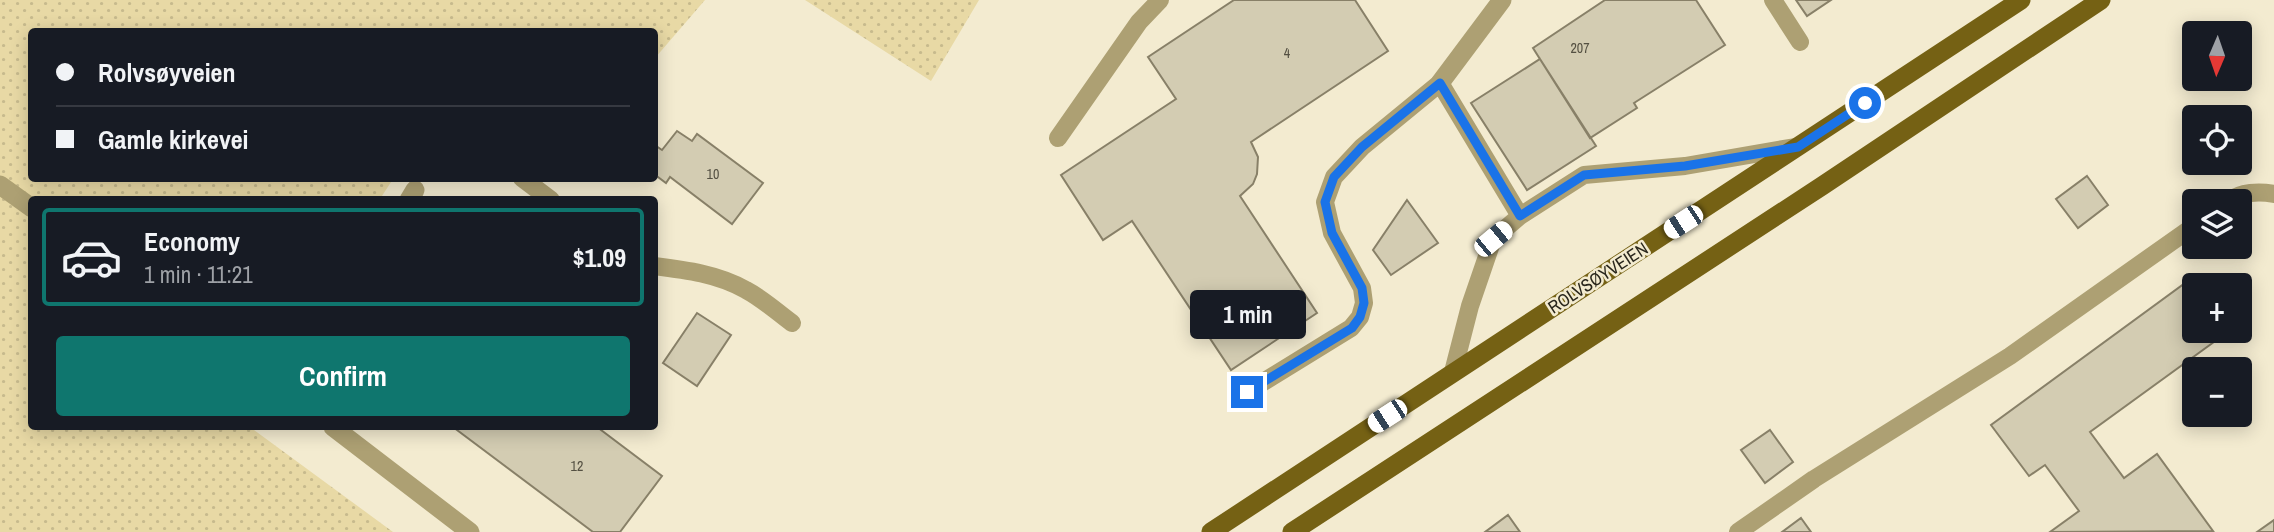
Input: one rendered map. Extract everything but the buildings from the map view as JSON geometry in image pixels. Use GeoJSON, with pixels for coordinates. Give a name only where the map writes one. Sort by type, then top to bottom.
{"type":"FeatureCollection","features":[{"type":"Feature","properties":{"kind":"main road","name":"ROLVSØYVEIEN"},"geometry":{"type":"LineString","coordinates":[[1210,532],[2021,0]]}},
{"type":"Feature","properties":{"kind":"main road"},"geometry":{"type":"LineString","coordinates":[[1292,532],[2101,0]]}},
{"type":"Feature","properties":{"kind":"street"},"geometry":{"type":"LineString","coordinates":[[1440,83],[1495,2]]}},
{"type":"Feature","properties":{"kind":"street"},"geometry":{"type":"LineString","coordinates":[[0,184],[28,205]]}},
{"type":"Feature","properties":{"kind":"street"},"geometry":{"type":"LineString","coordinates":[[337,430],[470,532]]}},
{"type":"Feature","properties":{"kind":"lane"},"geometry":{"type":"LineString","coordinates":[[1058,138],[1139,22],[1160,0]]}},
{"type":"Feature","properties":{"kind":"lane"},"geometry":{"type":"LineString","coordinates":[[1773,0],[1800,42]]}},
{"type":"Feature","properties":{"kind":"lane"},"geometry":{"type":"LineString","coordinates":[[1247,392],[1352,328],[1360,317],[1364,303],[1362,288],[1332,233],[1325,202],[1334,177],[1362,147],[1440,83],[1520,216]]}},
{"type":"Feature","properties":{"kind":"lane"},"geometry":{"type":"LineString","coordinates":[[1453,372],[1470,306],[1493,239],[1520,216],[1584,175],[1685,166],[1798,147]]}},
{"type":"Feature","properties":{"kind":"lane"},"geometry":{"type":"LineString","coordinates":[[527,182],[546,196]]}},
{"type":"Feature","properties":{"kind":"lane"},"geometry":{"type":"LineString","coordinates":[[2252,193],[2261,191],[2274,194]]}},
{"type":"Feature","properties":{"kind":"lane"},"geometry":{"type":"LineString","coordinates":[[1738,532],[1814,479],[2010,356],[2182,234]]}},
{"type":"Feature","properties":{"kind":"lane"},"geometry":{"type":"LineString","coordinates":[[658,266],[688,270],[722,279],[747,291],[793,323]]}},
{"type":"Feature","properties":{"kind":"shaded area"},"geometry":{"type":"Polygon","coordinates":[[[0,0],[705,0],[658,55],[658,28],[28,28],[28,182],[391,182],[382,196],[28,196],[28,430],[254,430],[393,532],[0,532],[0,0]]]}},
{"type":"Feature","properties":{"kind":"shaded area"},"geometry":{"type":"Polygon","coordinates":[[[805,0],[979,0],[931,81],[805,0]]]}},
{"type":"Feature","properties":{"kind":"route"},"geometry":{"type":"LineString","coordinates":[[1247,392],[1352,328],[1360,317],[1364,303],[1362,288],[1332,233],[1325,202],[1334,177],[1362,147],[1440,83],[1520,216],[1584,175],[1685,166],[1798,147],[1865,103]]}}]}
